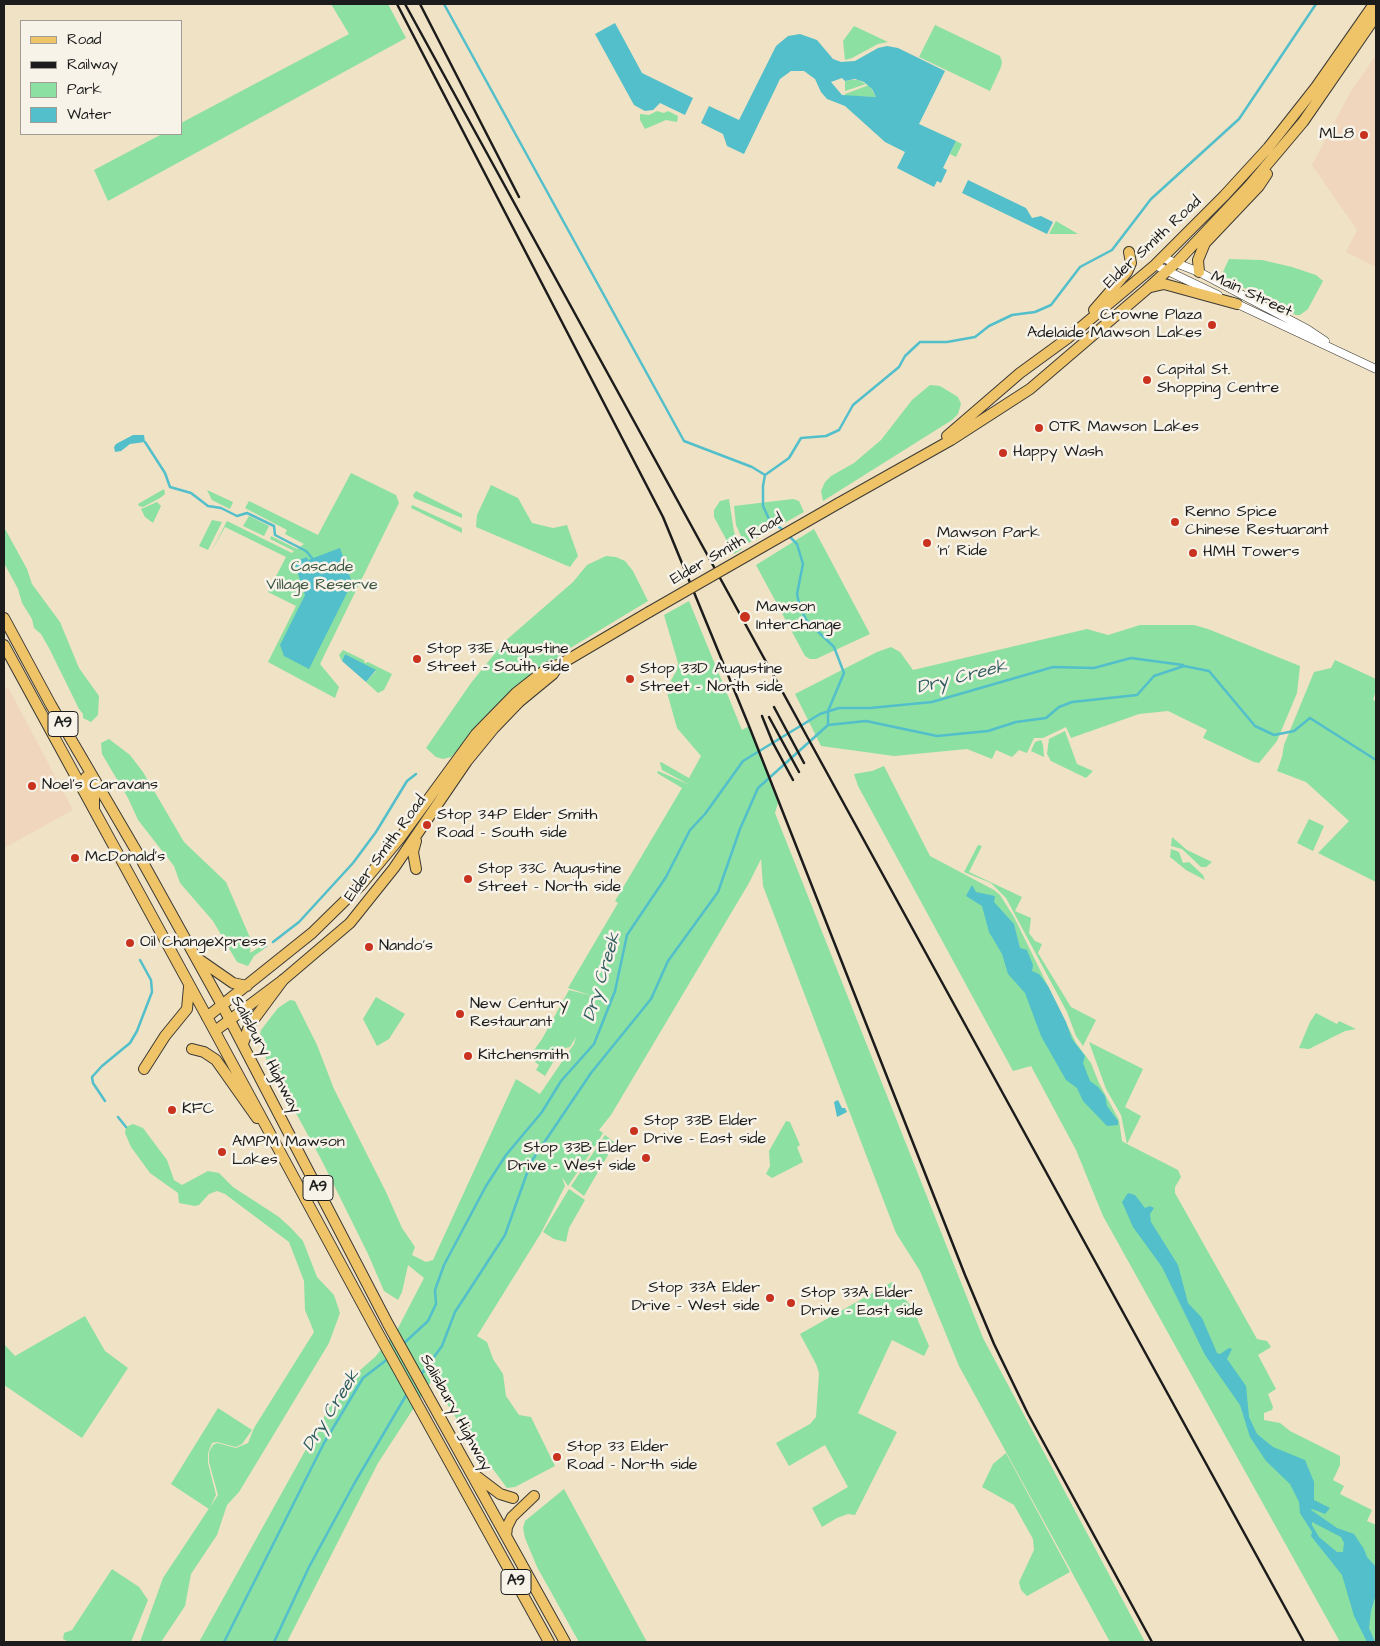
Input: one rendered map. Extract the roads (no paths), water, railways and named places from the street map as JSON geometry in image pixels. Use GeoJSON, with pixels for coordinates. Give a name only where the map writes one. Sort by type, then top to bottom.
{"type":"FeatureCollection","features":[{"type":"Feature","properties":{"kind":"main road","name":"Elder Smith Road"},"geometry":{"type":"LineString","coordinates":[[909,462],[945,437],[1020,373],[1068,338],[1159,261],[1224,196],[1268,148],[1316,87],[1374,4]]}},
{"type":"Feature","properties":{"kind":"main road","name":"Elder Smith Road"},"geometry":{"type":"LineString","coordinates":[[207,1017],[312,933],[361,885],[400,838],[476,734],[496,712],[550,666],[559,665],[979,423],[1030,389],[1147,289],[1176,263],[1249,186],[1303,122],[1376,16]]}},
{"type":"Feature","properties":{"kind":"main road"},"geometry":{"type":"LineString","coordinates":[[1199,272],[1198,260],[1205,243],[1259,186],[1303,122]]}},
{"type":"Feature","properties":{"kind":"main road"},"geometry":{"type":"LineString","coordinates":[[1068,338],[1127,272],[1131,262],[1129,252]]}},
{"type":"Feature","properties":{"kind":"main road"},"geometry":{"type":"LineString","coordinates":[[1147,289],[1164,284],[1237,304]]}},
{"type":"Feature","properties":{"kind":"main road","name":"Salisbury Highway"},"geometry":{"type":"LineString","coordinates":[[4,618],[222,1005],[388,1324],[565,1642]]}},
{"type":"Feature","properties":{"kind":"main road","name":"Salisbury Highway"},"geometry":{"type":"LineString","coordinates":[[4,645],[278,1144],[378,1333],[549,1642]]}},
{"type":"Feature","properties":{"kind":"main road","name":"Elder Smith Road"},"geometry":{"type":"LineString","coordinates":[[215,1031],[283,980],[345,928],[401,858],[467,761],[505,716],[553,674],[559,665]]}},
{"type":"Feature","properties":{"kind":"main road"},"geometry":{"type":"LineString","coordinates":[[64,727],[65,740],[92,788],[94,810],[106,815],[124,829]]}},
{"type":"Feature","properties":{"kind":"main road"},"geometry":{"type":"LineString","coordinates":[[445,774],[451,774],[467,761]]}},
{"type":"Feature","properties":{"kind":"main road"},"geometry":{"type":"LineString","coordinates":[[416,869],[413,852],[417,835]]}},
{"type":"Feature","properties":{"kind":"main road"},"geometry":{"type":"LineString","coordinates":[[361,885],[390,861],[401,858]]}},
{"type":"Feature","properties":{"kind":"main road"},"geometry":{"type":"LineString","coordinates":[[194,956],[233,983],[247,986]]}},
{"type":"Feature","properties":{"kind":"main road"},"geometry":{"type":"LineString","coordinates":[[243,1044],[249,1026],[283,980]]}},
{"type":"Feature","properties":{"kind":"main road"},"geometry":{"type":"LineString","coordinates":[[144,1069],[165,1036],[187,1009],[189,984]]}},
{"type":"Feature","properties":{"kind":"main road"},"geometry":{"type":"LineString","coordinates":[[192,1049],[204,1052],[216,1060],[237,1092],[278,1144]]}},
{"type":"Feature","properties":{"kind":"main road"},"geometry":{"type":"LineString","coordinates":[[471,1471],[500,1494],[513,1498]]}},
{"type":"Feature","properties":{"kind":"main road"},"geometry":{"type":"LineString","coordinates":[[506,1536],[507,1527],[512,1517],[534,1496]]}},
{"type":"Feature","properties":{"kind":"main road"},"geometry":{"type":"LineString","coordinates":[[482,1521],[494,1513]]}},
{"type":"Feature","properties":{"kind":"street","name":"Main Street"},"geometry":{"type":"LineString","coordinates":[[1159,261],[1176,263],[1199,272],[1307,329],[1336,349]]}},
{"type":"Feature","properties":{"kind":"street","name":"Main Street"},"geometry":{"type":"LineString","coordinates":[[1159,261],[1167,271],[1376,369]]}},
{"type":"Feature","properties":{"kind":"water"},"geometry":{"type":"Polygon","coordinates":[[[615,23],[642,73],[693,98],[685,115],[660,103],[653,110],[645,111],[634,105],[595,34],[615,23]]]}},
{"type":"Feature","properties":{"kind":"water"},"geometry":{"type":"Polygon","coordinates":[[[800,34],[817,40],[833,59],[841,62],[855,61],[878,48],[887,46],[898,48],[945,71],[919,124],[956,141],[943,168],[947,170],[941,183],[937,181],[934,187],[897,168],[905,152],[885,142],[845,106],[827,99],[821,92],[815,79],[804,71],[791,71],[780,79],[744,154],[727,146],[723,134],[701,123],[709,106],[739,120],[776,46],[788,36],[800,34]],[[842,78],[831,82],[842,95],[876,97],[872,89],[864,82],[855,79],[845,81],[842,78]]]}},
{"type":"Feature","properties":{"kind":"water"},"geometry":{"type":"Polygon","coordinates":[[[968,180],[1026,208],[1032,218],[1041,216],[1053,222],[1047,234],[962,193],[968,180]]]}},
{"type":"Feature","properties":{"kind":"water"},"geometry":{"type":"Polygon","coordinates":[[[133,435],[144,435],[145,442],[130,444],[121,451],[115,452],[114,447],[116,444],[133,435]]]}},
{"type":"Feature","properties":{"kind":"water"},"geometry":{"type":"Polygon","coordinates":[[[340,548],[352,583],[309,669],[284,656],[280,645],[305,595],[294,562],[307,557],[308,560],[340,548]]]}},
{"type":"Feature","properties":{"kind":"water"},"geometry":{"type":"Polygon","coordinates":[[[345,654],[376,670],[366,682],[342,661],[345,654]]]}},
{"type":"Feature","properties":{"kind":"water"},"geometry":{"type":"Polygon","coordinates":[[[972,885],[976,892],[995,896],[994,902],[1014,924],[1020,948],[1027,950],[1033,965],[1032,971],[1039,974],[1048,986],[1066,1022],[1072,1039],[1085,1056],[1083,1063],[1090,1081],[1105,1096],[1107,1106],[1118,1121],[1118,1125],[1107,1126],[1083,1101],[1077,1088],[1066,1080],[1041,1036],[1025,993],[1008,974],[1002,954],[989,932],[982,906],[966,896],[972,885]]]}},
{"type":"Feature","properties":{"kind":"water"},"geometry":{"type":"Polygon","coordinates":[[[838,1100],[842,1108],[845,1108],[847,1112],[837,1117],[834,1102],[838,1100]]]}},
{"type":"Feature","properties":{"kind":"water"},"geometry":{"type":"Polygon","coordinates":[[[1128,1193],[1135,1195],[1145,1208],[1150,1206],[1154,1208],[1150,1214],[1151,1222],[1178,1265],[1188,1303],[1202,1318],[1217,1353],[1220,1354],[1229,1348],[1232,1349],[1227,1359],[1246,1386],[1249,1417],[1257,1434],[1273,1447],[1305,1460],[1314,1482],[1314,1500],[1330,1508],[1325,1514],[1311,1510],[1337,1528],[1354,1534],[1367,1557],[1376,1567],[1376,1594],[1369,1628],[1375,1642],[1367,1642],[1354,1616],[1342,1575],[1311,1536],[1312,1532],[1300,1513],[1299,1502],[1290,1484],[1266,1461],[1250,1437],[1240,1405],[1205,1355],[1162,1267],[1133,1227],[1122,1202],[1128,1193]],[[1312,1522],[1319,1537],[1337,1552],[1343,1552],[1344,1543],[1341,1537],[1312,1522]]]}},
{"type":"Feature","properties":{"kind":"waterway"},"geometry":{"type":"LineString","coordinates":[[444,4],[684,441],[752,467],[765,475]]}},
{"type":"Feature","properties":{"kind":"waterway"},"geometry":{"type":"LineString","coordinates":[[783,530],[769,519],[763,506],[765,475],[789,458],[801,438],[826,436],[839,430],[853,405],[899,367],[905,356],[920,342],[947,342],[975,337],[989,326],[1012,315],[1035,312],[1051,305],[1080,267],[1112,250],[1151,199],[1239,119],[1316,4]]}},
{"type":"Feature","properties":{"kind":"waterway"},"geometry":{"type":"LineString","coordinates":[[145,442],[165,473],[170,487],[191,493],[208,506],[221,508],[237,516],[247,513],[274,526],[275,535],[306,551],[312,558]]}},
{"type":"Feature","properties":{"kind":"waterway"},"geometry":{"type":"LineString","coordinates":[[789,536],[797,544],[803,564],[797,594],[800,608],[807,621],[834,647],[844,673],[828,711],[828,725]]}},
{"type":"Feature","properties":{"kind":"waterway","name":"Dry Creek"},"geometry":{"type":"LineString","coordinates":[[402,1345],[428,1321],[436,1304],[435,1290],[444,1265],[486,1186],[506,1155],[542,1112],[561,1081],[594,1044],[615,991],[627,935],[666,877],[690,830],[705,814],[743,761],[820,714],[839,708],[870,708],[932,702],[1053,667],[1094,668],[1131,658],[1183,665]]}},
{"type":"Feature","properties":{"kind":"waterway","name":"Dry Creek"},"geometry":{"type":"LineString","coordinates":[[420,1376],[442,1346],[455,1312],[505,1235],[531,1162],[591,1073],[651,999],[668,961],[718,892],[740,829],[758,788],[828,725],[866,721],[937,736],[988,731],[1016,722],[1046,718],[1059,707],[1072,702],[1137,695],[1154,676],[1184,666],[1209,671],[1255,726],[1274,735],[1294,731],[1310,718],[1376,760]]}},
{"type":"Feature","properties":{"kind":"waterway"},"geometry":{"type":"LineString","coordinates":[[273,942],[299,922],[353,863],[376,832],[407,781],[416,774]]}},
{"type":"Feature","properties":{"kind":"waterway"},"geometry":{"type":"LineString","coordinates":[[105,1101],[93,1083],[92,1077],[102,1066],[130,1043],[137,1031],[152,992],[151,980],[140,960]]}},
{"type":"Feature","properties":{"kind":"waterway"},"geometry":{"type":"LineString","coordinates":[[118,1117],[126,1127]]}},
{"type":"Feature","properties":{"kind":"waterway","name":"Dry Creek"},"geometry":{"type":"LineString","coordinates":[[224,1642],[324,1443],[363,1378],[389,1358]]}},
{"type":"Feature","properties":{"kind":"waterway","name":"Dry Creek"},"geometry":{"type":"LineString","coordinates":[[274,1642],[309,1567],[354,1484],[408,1392]]}},
{"type":"Feature","properties":{"kind":"railway"},"geometry":{"type":"LineString","coordinates":[[397,4],[663,517],[749,726],[965,1275],[994,1344],[1028,1414],[1152,1642]]}},
{"type":"Feature","properties":{"kind":"railway"},"geometry":{"type":"LineString","coordinates":[[405,4],[1304,1642]]}},
{"type":"Feature","properties":{"kind":"railway"},"geometry":{"type":"LineString","coordinates":[[420,4],[519,197]]}},
{"type":"Feature","properties":{"kind":"railway"},"geometry":{"type":"LineString","coordinates":[[774,707],[804,763]]}},
{"type":"Feature","properties":{"kind":"railway"},"geometry":{"type":"LineString","coordinates":[[762,716],[773,743],[793,780]]}},
{"type":"Feature","properties":{"kind":"railway"},"geometry":{"type":"LineString","coordinates":[[769,717],[799,772]]}},
{"type":"Feature","properties":{"kind":"place","name":"ML8"},"geometry":{"type":"Point","coordinates":[1364,135]}},
{"type":"Feature","properties":{"kind":"place","name":"Crowne Plaza Adelaide Mawson Lakes"},"geometry":{"type":"Point","coordinates":[1212,325]}},
{"type":"Feature","properties":{"kind":"place","name":"Capital St. Shopping Centre"},"geometry":{"type":"Point","coordinates":[1147,380]}},
{"type":"Feature","properties":{"kind":"place","name":"OTR Mawson Lakes"},"geometry":{"type":"Point","coordinates":[1039,428]}},
{"type":"Feature","properties":{"kind":"place","name":"Happy Wash"},"geometry":{"type":"Point","coordinates":[1003,453]}},
{"type":"Feature","properties":{"kind":"place","name":"Renno Spice Chinese Restuarant"},"geometry":{"type":"Point","coordinates":[1175,522]}},
{"type":"Feature","properties":{"kind":"place","name":"Mawson Park 'n' Ride"},"geometry":{"type":"Point","coordinates":[927,543]}},
{"type":"Feature","properties":{"kind":"place","name":"HMH Towers"},"geometry":{"type":"Point","coordinates":[1193,553]}},
{"type":"Feature","properties":{"kind":"place","name":"Mawson Interchange"},"geometry":{"type":"Point","coordinates":[745,617]}},
{"type":"Feature","properties":{"kind":"place","name":"Stop 33E Augustine Street - South side"},"geometry":{"type":"Point","coordinates":[417,659]}},
{"type":"Feature","properties":{"kind":"place","name":"Stop 33D Augustine Street - North side"},"geometry":{"type":"Point","coordinates":[630,679]}},
{"type":"Feature","properties":{"kind":"place","name":"Noel's Caravans"},"geometry":{"type":"Point","coordinates":[32,786]}},
{"type":"Feature","properties":{"kind":"place","name":"Stop 34P Elder Smith Road - South side"},"geometry":{"type":"Point","coordinates":[427,825]}},
{"type":"Feature","properties":{"kind":"place","name":"McDonald's"},"geometry":{"type":"Point","coordinates":[75,858]}},
{"type":"Feature","properties":{"kind":"place","name":"Stop 33C Augustine Street - North side"},"geometry":{"type":"Point","coordinates":[468,879]}},
{"type":"Feature","properties":{"kind":"place","name":"Oil ChangeXpress"},"geometry":{"type":"Point","coordinates":[130,943]}},
{"type":"Feature","properties":{"kind":"place","name":"Nando's"},"geometry":{"type":"Point","coordinates":[369,947]}},
{"type":"Feature","properties":{"kind":"place","name":"New Century Restaurant"},"geometry":{"type":"Point","coordinates":[460,1014]}},
{"type":"Feature","properties":{"kind":"place","name":"Kitchensmith"},"geometry":{"type":"Point","coordinates":[468,1056]}},
{"type":"Feature","properties":{"kind":"place","name":"KFC"},"geometry":{"type":"Point","coordinates":[172,1110]}},
{"type":"Feature","properties":{"kind":"place","name":"Stop 33B Elder Drive - East side"},"geometry":{"type":"Point","coordinates":[634,1131]}},
{"type":"Feature","properties":{"kind":"place","name":"AMPM Mawson Lakes"},"geometry":{"type":"Point","coordinates":[222,1152]}},
{"type":"Feature","properties":{"kind":"place","name":"Stop 33B Elder Drive - West side"},"geometry":{"type":"Point","coordinates":[646,1158]}},
{"type":"Feature","properties":{"kind":"place","name":"Stop 33A Elder Drive - West side"},"geometry":{"type":"Point","coordinates":[770,1298]}},
{"type":"Feature","properties":{"kind":"place","name":"Stop 33A Elder Drive - East side"},"geometry":{"type":"Point","coordinates":[791,1303]}},
{"type":"Feature","properties":{"kind":"place","name":"Stop 33 Elder Road - North side"},"geometry":{"type":"Point","coordinates":[557,1457]}},
{"type":"Feature","properties":{"kind":"park label","name":"Cascade Village Reserve"},"geometry":{"type":"Point","coordinates":[322,577]}}]}
